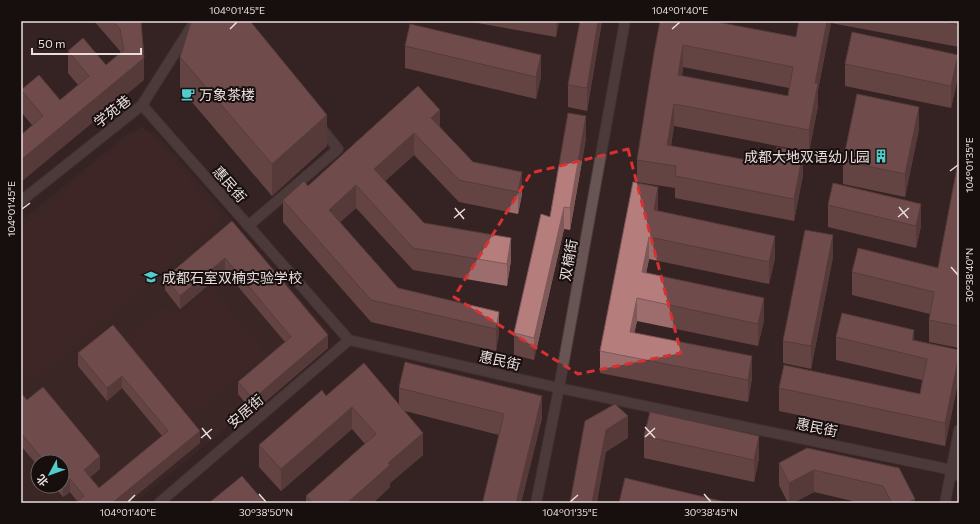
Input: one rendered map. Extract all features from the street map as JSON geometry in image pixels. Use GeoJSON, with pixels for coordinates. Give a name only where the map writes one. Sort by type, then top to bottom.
{"type":"FeatureCollection","features":[{"type":"Feature","properties":{"kind":"street","name":"学苑巷"},"geometry":{"type":"LineString","coordinates":[[21,201],[142,105],[195,21]]}},
{"type":"Feature","properties":{"kind":"street","name":"双楠街"},"geometry":{"type":"LineString","coordinates":[[536,503],[559,388],[625,21]]}},
{"type":"Feature","properties":{"kind":"street","name":"惠民街"},"geometry":{"type":"LineString","coordinates":[[142,105],[349,340],[559,388],[955,473]]}},
{"type":"Feature","properties":{"kind":"street"},"geometry":{"type":"LineString","coordinates":[[248,226],[338,149],[313,118]]}},
{"type":"Feature","properties":{"kind":"street","name":"安居街"},"geometry":{"type":"LineString","coordinates":[[159,503],[349,340]]}},
{"type":"Feature","properties":{"kind":"street"},"geometry":{"type":"LineString","coordinates":[[945,503],[955,473],[959,430]]}},
{"type":"Feature","properties":{"kind":"highlighted area"},"geometry":{"type":"Polygon","coordinates":[[[628,149],[681,353],[578,374],[454,297],[531,173],[628,149]]]}},
{"type":"Feature","properties":{"kind":"shaded area"},"geometry":{"type":"Polygon","coordinates":[[[142,126],[222,219],[31,382],[21,370],[21,230],[142,126]]]}},
{"type":"Feature","properties":{"kind":"shaded area","name":"成都石室双楠实验学校"},"geometry":{"type":"Polygon","coordinates":[[[131,131],[155,132],[329,332],[328,344],[135,503],[21,503],[21,221],[131,131]]]}},
{"type":"Feature","properties":{"kind":"shaded area"},"geometry":{"type":"Polygon","coordinates":[[[211,288],[265,354],[186,419],[122,342],[166,307],[175,318],[211,288]]]}},
{"type":"Feature","properties":{"kind":"building"},"geometry":{"type":"Polygon","coordinates":[[[113,21],[141,21],[144,58],[21,160],[21,135],[43,116],[21,90],[39,75],[60,100],[89,76],[68,51],[83,38],[106,65],[124,50],[120,29],[113,21]]]}},
{"type":"Feature","properties":{"kind":"building"},"geometry":{"type":"Polygon","coordinates":[[[191,21],[250,21],[327,115],[272,164],[180,57],[191,21]]]}},
{"type":"Feature","properties":{"kind":"building"},"geometry":{"type":"Polygon","coordinates":[[[580,21],[598,21],[587,88],[568,85],[580,21]]]}},
{"type":"Feature","properties":{"kind":"building"},"geometry":{"type":"Polygon","coordinates":[[[660,21],[712,21],[796,37],[799,21],[827,21],[815,83],[818,83],[809,130],[674,104],[667,145],[773,165],[777,147],[803,153],[794,199],[675,176],[676,166],[637,160],[660,21]],[[683,45],[678,75],[788,96],[793,67],[683,45]]]}},
{"type":"Feature","properties":{"kind":"building"},"geometry":{"type":"Polygon","coordinates":[[[939,21],[959,21],[959,25],[939,21]]]}},
{"type":"Feature","properties":{"kind":"building"},"geometry":{"type":"Polygon","coordinates":[[[410,24],[541,55],[536,77],[405,46],[410,24]]]}},
{"type":"Feature","properties":{"kind":"building"},"geometry":{"type":"Polygon","coordinates":[[[852,32],[958,55],[951,86],[845,64],[852,32]]]}},
{"type":"Feature","properties":{"kind":"building"},"geometry":{"type":"Polygon","coordinates":[[[418,86],[440,110],[431,118],[473,162],[522,172],[518,192],[459,180],[414,133],[374,169],[424,223],[511,238],[507,264],[413,248],[356,185],[329,210],[398,288],[499,312],[496,329],[371,300],[283,200],[304,181],[308,186],[418,86]]]}},
{"type":"Feature","properties":{"kind":"building","name":"成都大地双语幼儿园"},"geometry":{"type":"Polygon","coordinates":[[[857,94],[919,107],[905,174],[843,161],[857,94]]]}},
{"type":"Feature","properties":{"kind":"building"},"geometry":{"type":"Polygon","coordinates":[[[568,113],[586,116],[570,208],[564,207],[534,338],[514,333],[541,214],[550,217],[568,113]]]}},
{"type":"Feature","properties":{"kind":"building"},"geometry":{"type":"Polygon","coordinates":[[[959,157],[959,326],[929,320],[934,292],[852,272],[858,248],[938,268],[959,157]]]}},
{"type":"Feature","properties":{"kind":"building"},"geometry":{"type":"Polygon","coordinates":[[[633,182],[658,187],[654,210],[775,236],[769,262],[649,237],[642,272],[764,298],[758,324],[637,298],[630,332],[752,356],[748,380],[600,351],[633,182]]]}},
{"type":"Feature","properties":{"kind":"building"},"geometry":{"type":"Polygon","coordinates":[[[833,183],[921,204],[916,226],[828,205],[833,183]]]}},
{"type":"Feature","properties":{"kind":"building"},"geometry":{"type":"Polygon","coordinates":[[[232,221],[328,335],[253,399],[238,382],[291,337],[225,258],[180,296],[165,278],[232,221]]]}},
{"type":"Feature","properties":{"kind":"building"},"geometry":{"type":"Polygon","coordinates":[[[805,230],[833,235],[811,346],[783,341],[805,230]]]}},
{"type":"Feature","properties":{"kind":"building"},"geometry":{"type":"Polygon","coordinates":[[[842,313],[914,330],[912,340],[959,350],[945,423],[779,388],[784,365],[920,394],[927,359],[836,337],[842,313]]]}},
{"type":"Feature","properties":{"kind":"building"},"geometry":{"type":"Polygon","coordinates":[[[113,325],[200,431],[112,503],[75,503],[84,496],[70,479],[70,454],[38,454],[21,433],[21,393],[27,400],[43,387],[100,456],[84,470],[99,488],[168,431],[122,376],[107,388],[78,353],[113,325]]]}},
{"type":"Feature","properties":{"kind":"building"},"geometry":{"type":"Polygon","coordinates":[[[405,362],[542,396],[516,503],[489,503],[483,501],[504,414],[399,388],[405,362]]]}},
{"type":"Feature","properties":{"kind":"building"},"geometry":{"type":"Polygon","coordinates":[[[364,363],[423,433],[388,463],[390,465],[347,503],[313,503],[306,496],[376,434],[352,407],[281,469],[259,445],[322,390],[326,396],[364,363]]]}},
{"type":"Feature","properties":{"kind":"building"},"geometry":{"type":"Polygon","coordinates":[[[615,404],[628,416],[606,430],[592,503],[570,503],[585,421],[615,404]]]}},
{"type":"Feature","properties":{"kind":"building"},"geometry":{"type":"Polygon","coordinates":[[[650,412],[759,436],[754,460],[644,436],[650,412]]]}},
{"type":"Feature","properties":{"kind":"building"},"geometry":{"type":"Polygon","coordinates":[[[807,448],[899,468],[915,499],[907,503],[892,503],[883,486],[814,470],[789,483],[779,463],[807,448]]]}},
{"type":"Feature","properties":{"kind":"building"},"geometry":{"type":"Polygon","coordinates":[[[242,476],[265,503],[209,503],[242,476]]]}},
{"type":"Feature","properties":{"kind":"building"},"geometry":{"type":"Polygon","coordinates":[[[625,478],[729,503],[619,503],[625,478]]]}},
{"type":"Feature","properties":{"kind":"place","name":"万象茶楼"},"geometry":{"type":"Point","coordinates":[188,94]}},
{"type":"Feature","properties":{"kind":"place","name":"成都大地双语幼儿园"},"geometry":{"type":"Point","coordinates":[881,156]}},
{"type":"Feature","properties":{"kind":"place","name":"成都石室双楠实验学校"},"geometry":{"type":"Point","coordinates":[151,277]}}]}
